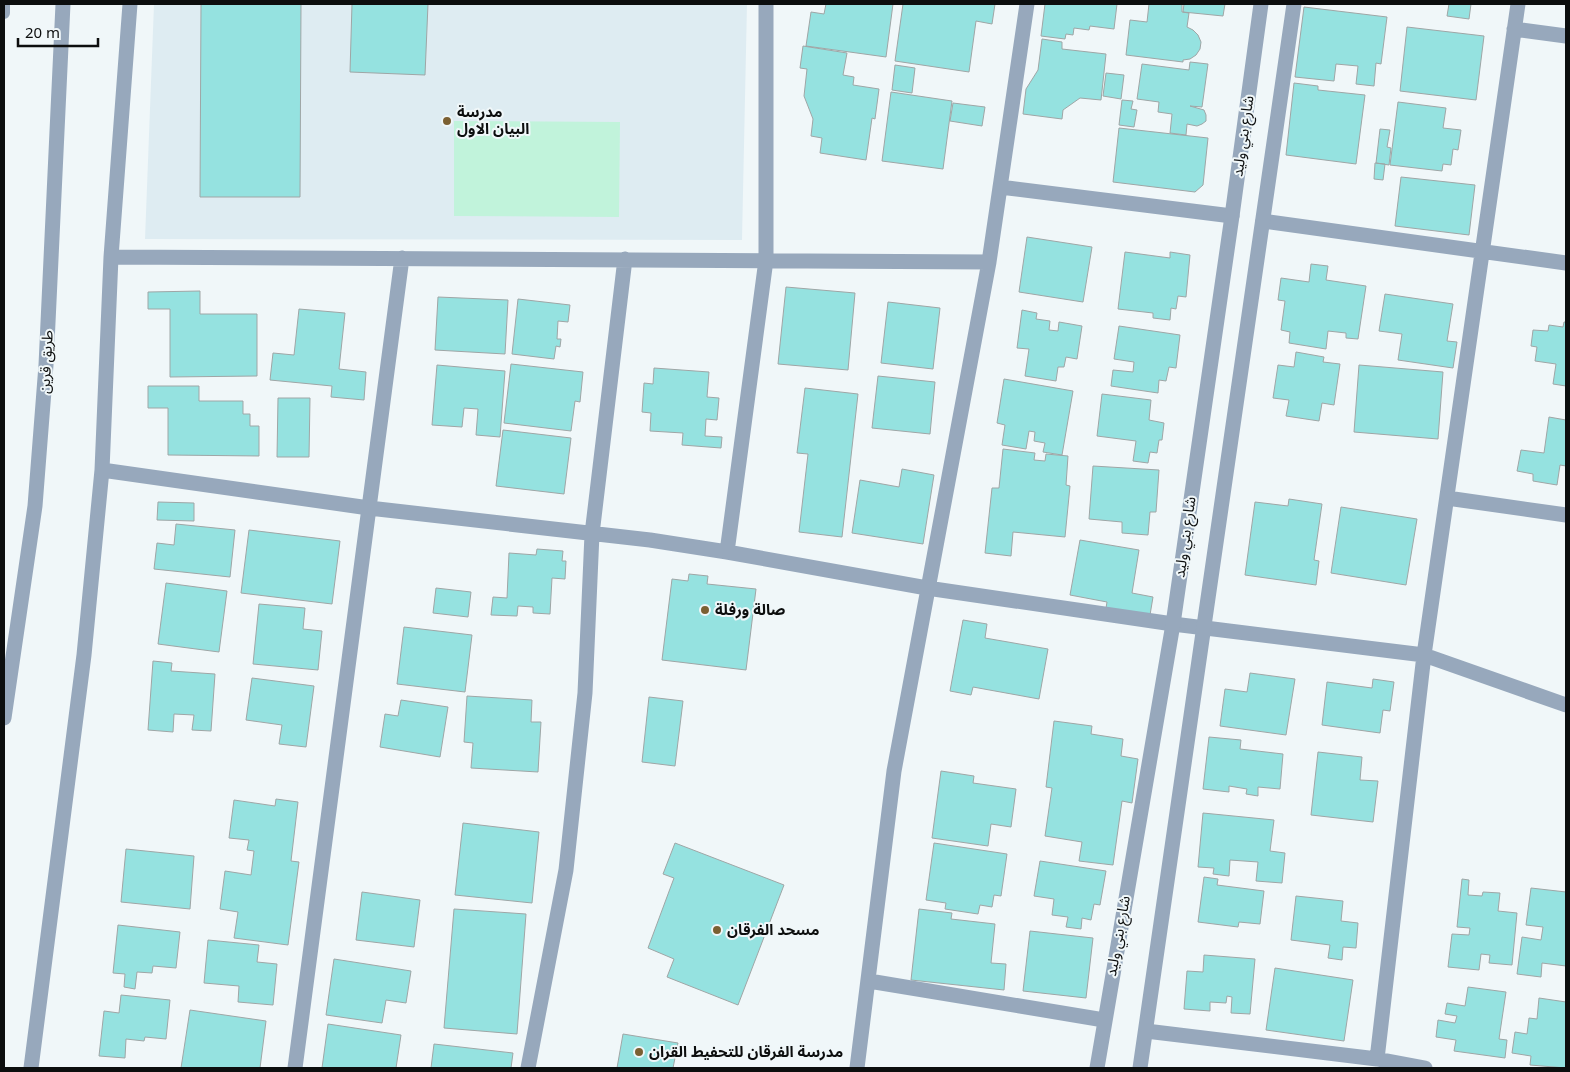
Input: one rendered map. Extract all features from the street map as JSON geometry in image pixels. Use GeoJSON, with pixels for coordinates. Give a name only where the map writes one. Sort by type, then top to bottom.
{"type":"FeatureCollection","features":[{"type":"Feature","properties":{"kind":"street","name":"طريق قرين"},"geometry":{"type":"LineString","coordinates":[[4,718],[36,487],[46,365],[63,4]]}},
{"type":"Feature","properties":{"kind":"street"},"geometry":{"type":"LineString","coordinates":[[31,1068],[84,655],[102,470],[111,257],[130,4]]}},
{"type":"Feature","properties":{"kind":"street"},"geometry":{"type":"LineString","coordinates":[[727,552],[766,260],[766,4]]}},
{"type":"Feature","properties":{"kind":"street"},"geometry":{"type":"LineString","coordinates":[[857,1068],[894,771],[989,262],[1027,4]]}},
{"type":"Feature","properties":{"kind":"street","name":"شارع بني وليد"},"geometry":{"type":"LineString","coordinates":[[1097,1068],[1173,624],[1261,4]]}},
{"type":"Feature","properties":{"kind":"street"},"geometry":{"type":"LineString","coordinates":[[1140,1068],[1294,4]]}},
{"type":"Feature","properties":{"kind":"street"},"geometry":{"type":"LineString","coordinates":[[1377,1059],[1424,655],[1518,4]]}},
{"type":"Feature","properties":{"kind":"street"},"geometry":{"type":"LineString","coordinates":[[1514,29],[1566,36]]}},
{"type":"Feature","properties":{"kind":"street"},"geometry":{"type":"LineString","coordinates":[[1000,187],[1232,216]]}},
{"type":"Feature","properties":{"kind":"street"},"geometry":{"type":"LineString","coordinates":[[1263,221],[1566,263]]}},
{"type":"Feature","properties":{"kind":"street"},"geometry":{"type":"LineString","coordinates":[[111,257],[989,262]]}},
{"type":"Feature","properties":{"kind":"street"},"geometry":{"type":"LineString","coordinates":[[295,1068],[402,258]]}},
{"type":"Feature","properties":{"kind":"street"},"geometry":{"type":"LineString","coordinates":[[528,1068],[566,870],[585,693],[592,534],[625,259]]}},
{"type":"Feature","properties":{"kind":"street"},"geometry":{"type":"LineString","coordinates":[[102,470],[369,508],[650,540],[927,588],[1205,629],[1424,655],[1566,705]]}},
{"type":"Feature","properties":{"kind":"street"},"geometry":{"type":"LineString","coordinates":[[1447,498],[1566,515]]}},
{"type":"Feature","properties":{"kind":"street"},"geometry":{"type":"LineString","coordinates":[[869,981],[1104,1020]]}},
{"type":"Feature","properties":{"kind":"street"},"geometry":{"type":"LineString","coordinates":[[1146,1030],[1377,1059],[1425,1068]]}},
{"type":"Feature","properties":{"kind":"lane"},"geometry":{"type":"LineString","coordinates":[[4,4],[4,13]]}},
{"type":"Feature","properties":{"kind":"shaded area","name":"مدرسة البيان الاول"},"geometry":{"type":"Polygon","coordinates":[[[154,4],[747,4],[742,240],[145,239],[154,4]]]}},
{"type":"Feature","properties":{"kind":"green space"},"geometry":{"type":"Polygon","coordinates":[[[454,121],[620,122],[619,217],[454,216],[454,121]]]}},
{"type":"Feature","properties":{"kind":"building"},"geometry":{"type":"Polygon","coordinates":[[[201,4],[301,4],[300,197],[200,197],[201,4]]]}},
{"type":"Feature","properties":{"kind":"building"},"geometry":{"type":"Polygon","coordinates":[[[352,4],[428,4],[425,75],[350,72],[352,4]]]}},
{"type":"Feature","properties":{"kind":"building"},"geometry":{"type":"Polygon","coordinates":[[[826,4],[893,4],[886,57],[806,46],[811,12],[824,14],[826,4]]]}},
{"type":"Feature","properties":{"kind":"building"},"geometry":{"type":"Polygon","coordinates":[[[903,4],[995,4],[992,24],[976,21],[969,72],[895,61],[903,4]]]}},
{"type":"Feature","properties":{"kind":"building"},"geometry":{"type":"Polygon","coordinates":[[[1045,4],[1117,4],[1114,29],[1090,26],[1089,30],[1074,28],[1073,35],[1066,34],[1065,39],[1041,36],[1045,4]]]}},
{"type":"Feature","properties":{"kind":"building"},"geometry":{"type":"Polygon","coordinates":[[[1149,4],[1182,4],[1182,12],[1189,13],[1187,27],[1198,35],[1201,42],[1200,49],[1196,55],[1190,59],[1183,60],[1183,62],[1126,55],[1130,20],[1147,22],[1149,4]]]}},
{"type":"Feature","properties":{"kind":"building"},"geometry":{"type":"Polygon","coordinates":[[[1184,4],[1225,4],[1223,16],[1183,12],[1184,4]]]}},
{"type":"Feature","properties":{"kind":"building"},"geometry":{"type":"Polygon","coordinates":[[[1449,4],[1471,4],[1469,19],[1447,16],[1449,4]]]}},
{"type":"Feature","properties":{"kind":"building"},"geometry":{"type":"Polygon","coordinates":[[[1304,7],[1387,17],[1381,64],[1376,63],[1374,86],[1356,84],[1358,66],[1336,64],[1334,81],[1295,77],[1304,7]]]}},
{"type":"Feature","properties":{"kind":"building"},"geometry":{"type":"Polygon","coordinates":[[[1407,27],[1484,36],[1476,100],[1400,91],[1407,27]]]}},
{"type":"Feature","properties":{"kind":"building"},"geometry":{"type":"Polygon","coordinates":[[[1042,39],[1062,42],[1062,49],[1106,54],[1101,100],[1080,98],[1063,110],[1062,119],[1023,114],[1026,89],[1038,70],[1042,39]]]}},
{"type":"Feature","properties":{"kind":"building"},"geometry":{"type":"Polygon","coordinates":[[[803,46],[847,53],[843,75],[854,77],[853,85],[879,89],[875,119],[872,118],[866,160],[820,153],[822,138],[811,136],[813,119],[804,96],[807,69],[800,68],[803,46]]]}},
{"type":"Feature","properties":{"kind":"building"},"geometry":{"type":"Polygon","coordinates":[[[1190,62],[1208,64],[1202,107],[1190,106],[1204,110],[1206,121],[1197,126],[1187,124],[1186,135],[1170,133],[1172,114],[1158,112],[1159,102],[1137,99],[1142,64],[1189,70],[1190,62]]]}},
{"type":"Feature","properties":{"kind":"building"},"geometry":{"type":"Polygon","coordinates":[[[895,65],[915,68],[912,93],[892,90],[895,65]]]}},
{"type":"Feature","properties":{"kind":"building"},"geometry":{"type":"Polygon","coordinates":[[[1106,73],[1124,75],[1121,99],[1103,96],[1106,73]]]}},
{"type":"Feature","properties":{"kind":"building"},"geometry":{"type":"Polygon","coordinates":[[[1294,83],[1318,86],[1318,90],[1365,95],[1356,164],[1286,155],[1294,83]]]}},
{"type":"Feature","properties":{"kind":"building"},"geometry":{"type":"Polygon","coordinates":[[[891,92],[952,101],[943,169],[882,161],[891,92]]]}},
{"type":"Feature","properties":{"kind":"building"},"geometry":{"type":"Polygon","coordinates":[[[1122,100],[1133,101],[1131,109],[1137,110],[1134,127],[1119,125],[1122,100]]]}},
{"type":"Feature","properties":{"kind":"building"},"geometry":{"type":"Polygon","coordinates":[[[1398,102],[1446,108],[1443,128],[1461,130],[1458,150],[1453,149],[1451,165],[1443,164],[1442,171],[1390,165],[1398,102]]]}},
{"type":"Feature","properties":{"kind":"building"},"geometry":{"type":"Polygon","coordinates":[[[953,103],[985,107],[982,126],[950,121],[953,103]]]}},
{"type":"Feature","properties":{"kind":"building"},"geometry":{"type":"Polygon","coordinates":[[[1119,128],[1208,138],[1203,185],[1195,192],[1113,182],[1119,128]]]}},
{"type":"Feature","properties":{"kind":"building"},"geometry":{"type":"Polygon","coordinates":[[[1380,129],[1390,130],[1387,147],[1391,148],[1389,165],[1376,163],[1380,129]]]}},
{"type":"Feature","properties":{"kind":"building"},"geometry":{"type":"Polygon","coordinates":[[[1375,163],[1385,164],[1383,180],[1374,179],[1375,163]]]}},
{"type":"Feature","properties":{"kind":"building"},"geometry":{"type":"Polygon","coordinates":[[[1401,177],[1475,185],[1469,235],[1395,226],[1401,177]]]}},
{"type":"Feature","properties":{"kind":"building"},"geometry":{"type":"Polygon","coordinates":[[[1027,237],[1092,247],[1083,302],[1019,292],[1027,237]]]}},
{"type":"Feature","properties":{"kind":"building"},"geometry":{"type":"Polygon","coordinates":[[[1125,252],[1170,258],[1170,252],[1190,255],[1186,297],[1178,296],[1176,309],[1171,308],[1170,320],[1153,318],[1153,313],[1118,309],[1125,252]]]}},
{"type":"Feature","properties":{"kind":"building"},"geometry":{"type":"Polygon","coordinates":[[[1311,264],[1328,266],[1326,280],[1366,286],[1358,339],[1346,338],[1346,333],[1328,331],[1326,349],[1289,343],[1290,332],[1281,330],[1285,301],[1278,300],[1281,278],[1309,282],[1311,264]]]}},
{"type":"Feature","properties":{"kind":"building"},"geometry":{"type":"Polygon","coordinates":[[[786,287],[855,293],[848,370],[778,364],[786,287]]]}},
{"type":"Feature","properties":{"kind":"building"},"geometry":{"type":"Polygon","coordinates":[[[200,291],[200,314],[257,314],[257,376],[170,377],[170,309],[148,309],[148,292],[200,291]]]}},
{"type":"Feature","properties":{"kind":"building"},"geometry":{"type":"Polygon","coordinates":[[[1385,294],[1453,304],[1447,341],[1457,342],[1453,368],[1398,360],[1402,334],[1379,331],[1385,294]]]}},
{"type":"Feature","properties":{"kind":"building"},"geometry":{"type":"Polygon","coordinates":[[[438,297],[508,300],[505,354],[435,350],[438,297]]]}},
{"type":"Feature","properties":{"kind":"building"},"geometry":{"type":"Polygon","coordinates":[[[518,299],[570,305],[568,322],[558,321],[557,339],[561,339],[560,347],[556,346],[554,359],[512,354],[518,299]]]}},
{"type":"Feature","properties":{"kind":"building"},"geometry":{"type":"Polygon","coordinates":[[[888,302],[940,308],[933,369],[881,363],[888,302]]]}},
{"type":"Feature","properties":{"kind":"building"},"geometry":{"type":"Polygon","coordinates":[[[299,309],[345,313],[339,369],[366,372],[364,400],[331,397],[332,386],[270,380],[273,353],[294,355],[299,309]]]}},
{"type":"Feature","properties":{"kind":"building"},"geometry":{"type":"Polygon","coordinates":[[[1022,310],[1037,313],[1036,319],[1050,321],[1049,330],[1058,331],[1059,322],[1082,326],[1077,359],[1066,357],[1064,367],[1058,367],[1056,381],[1025,376],[1029,349],[1017,348],[1022,310]]]}},
{"type":"Feature","properties":{"kind":"building"},"geometry":{"type":"Polygon","coordinates":[[[1564,322],[1566,322],[1566,386],[1553,384],[1556,364],[1535,361],[1537,347],[1531,346],[1533,330],[1548,331],[1549,325],[1563,327],[1564,322]]]}},
{"type":"Feature","properties":{"kind":"building"},"geometry":{"type":"Polygon","coordinates":[[[1119,326],[1180,335],[1176,368],[1169,367],[1166,381],[1159,380],[1158,393],[1111,386],[1113,370],[1133,372],[1134,362],[1114,359],[1119,326]]]}},
{"type":"Feature","properties":{"kind":"building"},"geometry":{"type":"Polygon","coordinates":[[[1296,352],[1324,357],[1323,362],[1340,364],[1334,405],[1322,403],[1319,421],[1286,416],[1289,400],[1273,398],[1278,365],[1294,367],[1296,352]]]}},
{"type":"Feature","properties":{"kind":"building"},"geometry":{"type":"Polygon","coordinates":[[[511,364],[583,372],[580,402],[575,401],[571,431],[504,423],[511,364]]]}},
{"type":"Feature","properties":{"kind":"building"},"geometry":{"type":"Polygon","coordinates":[[[437,365],[505,371],[500,437],[476,435],[478,409],[464,408],[462,427],[432,425],[437,365]]]}},
{"type":"Feature","properties":{"kind":"building"},"geometry":{"type":"Polygon","coordinates":[[[1359,365],[1443,372],[1438,439],[1354,432],[1359,365]]]}},
{"type":"Feature","properties":{"kind":"building"},"geometry":{"type":"Polygon","coordinates":[[[654,368],[709,372],[707,397],[719,398],[717,420],[706,419],[705,436],[722,437],[721,448],[682,445],[683,433],[650,431],[651,413],[642,412],[644,383],[653,384],[654,368]]]}},
{"type":"Feature","properties":{"kind":"building"},"geometry":{"type":"Polygon","coordinates":[[[878,376],[935,382],[930,434],[872,428],[878,376]]]}},
{"type":"Feature","properties":{"kind":"building"},"geometry":{"type":"Polygon","coordinates":[[[1004,379],[1073,391],[1062,455],[1043,452],[1045,443],[1034,441],[1035,432],[1029,431],[1026,449],[1002,445],[1005,425],[997,423],[1004,379]]]}},
{"type":"Feature","properties":{"kind":"building"},"geometry":{"type":"Polygon","coordinates":[[[148,386],[199,386],[199,401],[243,401],[243,414],[250,414],[250,426],[259,426],[259,456],[168,455],[168,408],[148,408],[148,386]]]}},
{"type":"Feature","properties":{"kind":"building"},"geometry":{"type":"Polygon","coordinates":[[[805,388],[858,394],[842,537],[799,532],[808,454],[797,453],[805,388]]]}},
{"type":"Feature","properties":{"kind":"building"},"geometry":{"type":"Polygon","coordinates":[[[1102,394],[1151,400],[1149,420],[1164,423],[1162,440],[1159,440],[1157,453],[1150,452],[1148,463],[1133,461],[1136,441],[1097,436],[1102,394]]]}},
{"type":"Feature","properties":{"kind":"building"},"geometry":{"type":"Polygon","coordinates":[[[278,398],[310,398],[309,457],[277,457],[278,398]]]}},
{"type":"Feature","properties":{"kind":"building"},"geometry":{"type":"Polygon","coordinates":[[[1549,417],[1566,420],[1566,466],[1560,465],[1557,485],[1533,481],[1533,474],[1517,471],[1521,450],[1544,453],[1549,417]]]}},
{"type":"Feature","properties":{"kind":"building"},"geometry":{"type":"Polygon","coordinates":[[[503,430],[571,438],[564,494],[496,486],[503,430]]]}},
{"type":"Feature","properties":{"kind":"building"},"geometry":{"type":"Polygon","coordinates":[[[1003,449],[1035,453],[1034,460],[1045,461],[1046,454],[1068,456],[1066,485],[1070,486],[1065,537],[1013,532],[1011,556],[985,553],[992,488],[999,488],[1003,449]]]}},
{"type":"Feature","properties":{"kind":"building"},"geometry":{"type":"Polygon","coordinates":[[[1093,466],[1159,470],[1156,512],[1150,512],[1148,535],[1122,533],[1122,522],[1089,519],[1093,466]]]}},
{"type":"Feature","properties":{"kind":"building"},"geometry":{"type":"Polygon","coordinates":[[[902,469],[934,475],[923,544],[852,533],[860,480],[899,487],[902,469]]]}},
{"type":"Feature","properties":{"kind":"building"},"geometry":{"type":"Polygon","coordinates":[[[1289,499],[1322,504],[1314,560],[1319,561],[1316,585],[1245,575],[1255,502],[1288,506],[1289,499]]]}},
{"type":"Feature","properties":{"kind":"building"},"geometry":{"type":"Polygon","coordinates":[[[158,502],[194,503],[194,521],[157,520],[158,502]]]}},
{"type":"Feature","properties":{"kind":"building"},"geometry":{"type":"Polygon","coordinates":[[[1341,507],[1417,519],[1406,585],[1331,573],[1341,507]]]}},
{"type":"Feature","properties":{"kind":"building"},"geometry":{"type":"Polygon","coordinates":[[[176,524],[235,530],[230,577],[154,569],[157,543],[174,545],[176,524]]]}},
{"type":"Feature","properties":{"kind":"building"},"geometry":{"type":"Polygon","coordinates":[[[249,530],[340,541],[332,604],[241,593],[249,530]]]}},
{"type":"Feature","properties":{"kind":"building"},"geometry":{"type":"Polygon","coordinates":[[[1080,540],[1139,550],[1132,593],[1153,597],[1150,615],[1106,608],[1107,602],[1070,595],[1080,540]]]}},
{"type":"Feature","properties":{"kind":"building"},"geometry":{"type":"Polygon","coordinates":[[[537,549],[563,551],[562,561],[566,561],[565,579],[552,578],[550,614],[533,613],[533,607],[518,606],[517,616],[491,615],[493,597],[507,598],[509,553],[536,555],[537,549]]]}},
{"type":"Feature","properties":{"kind":"building"},"geometry":{"type":"Polygon","coordinates":[[[689,574],[708,576],[707,584],[756,589],[746,670],[662,660],[672,579],[688,581],[689,574]]]}},
{"type":"Feature","properties":{"kind":"building"},"geometry":{"type":"Polygon","coordinates":[[[166,583],[227,591],[219,652],[158,644],[166,583]]]}},
{"type":"Feature","properties":{"kind":"building"},"geometry":{"type":"Polygon","coordinates":[[[436,588],[471,592],[468,617],[433,613],[436,588]]]}},
{"type":"Feature","properties":{"kind":"building"},"geometry":{"type":"Polygon","coordinates":[[[259,604],[305,608],[303,629],[322,631],[318,670],[253,664],[259,604]]]}},
{"type":"Feature","properties":{"kind":"building"},"geometry":{"type":"Polygon","coordinates":[[[963,620],[987,624],[985,638],[1048,649],[1039,699],[973,687],[971,695],[950,691],[963,620]]]}},
{"type":"Feature","properties":{"kind":"building"},"geometry":{"type":"Polygon","coordinates":[[[404,627],[472,635],[465,692],[397,684],[404,627]]]}},
{"type":"Feature","properties":{"kind":"building"},"geometry":{"type":"Polygon","coordinates":[[[153,661],[172,663],[171,671],[215,674],[211,731],[192,730],[194,715],[174,714],[173,732],[148,730],[153,661]]]}},
{"type":"Feature","properties":{"kind":"building"},"geometry":{"type":"Polygon","coordinates":[[[1250,673],[1295,679],[1286,735],[1220,726],[1225,689],[1247,692],[1250,673]]]}},
{"type":"Feature","properties":{"kind":"building"},"geometry":{"type":"Polygon","coordinates":[[[252,678],[314,686],[306,747],[279,744],[282,725],[246,720],[252,678]]]}},
{"type":"Feature","properties":{"kind":"building"},"geometry":{"type":"Polygon","coordinates":[[[1373,679],[1394,682],[1390,711],[1383,710],[1380,733],[1322,725],[1327,682],[1372,688],[1373,679]]]}},
{"type":"Feature","properties":{"kind":"building"},"geometry":{"type":"Polygon","coordinates":[[[467,696],[532,700],[531,722],[541,722],[538,772],[471,768],[473,743],[464,742],[467,696]]]}},
{"type":"Feature","properties":{"kind":"building"},"geometry":{"type":"Polygon","coordinates":[[[649,697],[683,701],[675,766],[642,762],[649,697]]]}},
{"type":"Feature","properties":{"kind":"building"},"geometry":{"type":"Polygon","coordinates":[[[401,700],[448,707],[440,757],[380,747],[385,714],[398,716],[401,700]]]}},
{"type":"Feature","properties":{"kind":"building"},"geometry":{"type":"Polygon","coordinates":[[[1054,721],[1092,726],[1091,734],[1123,739],[1121,756],[1138,759],[1132,803],[1122,801],[1113,865],[1079,861],[1082,842],[1045,836],[1052,788],[1046,787],[1054,721]]]}},
{"type":"Feature","properties":{"kind":"building"},"geometry":{"type":"Polygon","coordinates":[[[1209,737],[1241,740],[1240,749],[1283,754],[1280,789],[1258,787],[1258,796],[1246,794],[1247,789],[1229,786],[1229,792],[1203,789],[1209,737]]]}},
{"type":"Feature","properties":{"kind":"building"},"geometry":{"type":"Polygon","coordinates":[[[1318,752],[1362,757],[1360,780],[1378,781],[1373,822],[1311,815],[1318,752]]]}},
{"type":"Feature","properties":{"kind":"building"},"geometry":{"type":"Polygon","coordinates":[[[941,771],[974,776],[973,783],[1016,789],[1011,827],[991,824],[988,846],[932,838],[941,771]]]}},
{"type":"Feature","properties":{"kind":"building"},"geometry":{"type":"Polygon","coordinates":[[[276,799],[298,802],[291,861],[299,862],[288,945],[234,938],[238,912],[220,909],[225,871],[251,875],[254,851],[247,850],[249,840],[229,838],[234,800],[275,806],[276,799]]]}},
{"type":"Feature","properties":{"kind":"building"},"geometry":{"type":"Polygon","coordinates":[[[1203,813],[1274,820],[1270,851],[1285,853],[1282,883],[1256,881],[1258,862],[1230,860],[1229,876],[1213,874],[1214,868],[1198,867],[1203,813]]]}},
{"type":"Feature","properties":{"kind":"building"},"geometry":{"type":"Polygon","coordinates":[[[463,823],[539,832],[532,903],[455,895],[463,823]]]}},
{"type":"Feature","properties":{"kind":"building"},"geometry":{"type":"Polygon","coordinates":[[[675,843],[784,885],[738,1005],[667,977],[674,959],[648,948],[674,878],[663,874],[675,843]]]}},
{"type":"Feature","properties":{"kind":"building"},"geometry":{"type":"Polygon","coordinates":[[[934,843],[1007,854],[1001,896],[994,895],[992,907],[980,905],[978,914],[945,909],[946,903],[926,900],[934,843]]]}},
{"type":"Feature","properties":{"kind":"building"},"geometry":{"type":"Polygon","coordinates":[[[126,849],[194,856],[190,909],[121,902],[126,849]]]}},
{"type":"Feature","properties":{"kind":"building"},"geometry":{"type":"Polygon","coordinates":[[[1040,861],[1106,871],[1100,905],[1094,904],[1091,920],[1082,918],[1081,929],[1066,927],[1068,917],[1052,915],[1054,899],[1034,896],[1040,861]]]}},
{"type":"Feature","properties":{"kind":"building"},"geometry":{"type":"Polygon","coordinates":[[[1204,877],[1218,879],[1217,885],[1264,891],[1260,924],[1239,922],[1238,927],[1198,922],[1204,877]]]}},
{"type":"Feature","properties":{"kind":"building"},"geometry":{"type":"Polygon","coordinates":[[[1462,879],[1469,880],[1468,895],[1482,896],[1483,892],[1500,893],[1498,911],[1517,913],[1512,965],[1489,963],[1490,955],[1481,954],[1479,970],[1448,967],[1452,934],[1469,935],[1470,928],[1457,927],[1462,879]]]}},
{"type":"Feature","properties":{"kind":"building"},"geometry":{"type":"Polygon","coordinates":[[[1531,888],[1566,892],[1566,966],[1542,963],[1541,977],[1517,974],[1522,937],[1541,940],[1543,927],[1526,925],[1531,888]]]}},
{"type":"Feature","properties":{"kind":"building"},"geometry":{"type":"Polygon","coordinates":[[[362,892],[420,900],[414,947],[356,940],[362,892]]]}},
{"type":"Feature","properties":{"kind":"building"},"geometry":{"type":"Polygon","coordinates":[[[1296,896],[1343,901],[1341,921],[1358,923],[1356,948],[1343,947],[1342,960],[1328,958],[1330,945],[1291,940],[1296,896]]]}},
{"type":"Feature","properties":{"kind":"building"},"geometry":{"type":"Polygon","coordinates":[[[454,909],[526,914],[517,1034],[444,1028],[454,909]]]}},
{"type":"Feature","properties":{"kind":"building"},"geometry":{"type":"Polygon","coordinates":[[[919,909],[952,913],[951,919],[995,924],[991,963],[1006,964],[1004,990],[911,980],[919,909]]]}},
{"type":"Feature","properties":{"kind":"building"},"geometry":{"type":"Polygon","coordinates":[[[118,925],[180,932],[176,968],[153,966],[152,973],[137,972],[135,989],[124,987],[125,974],[113,973],[118,925]]]}},
{"type":"Feature","properties":{"kind":"building"},"geometry":{"type":"Polygon","coordinates":[[[1030,931],[1093,938],[1086,998],[1023,991],[1030,931]]]}},
{"type":"Feature","properties":{"kind":"building"},"geometry":{"type":"Polygon","coordinates":[[[208,940],[259,945],[257,962],[277,964],[273,1005],[238,1002],[239,986],[204,983],[208,940]]]}},
{"type":"Feature","properties":{"kind":"building"},"geometry":{"type":"Polygon","coordinates":[[[1204,955],[1255,959],[1250,1014],[1231,1013],[1232,997],[1227,996],[1226,1003],[1210,1002],[1210,1011],[1184,1009],[1187,971],[1203,972],[1204,955]]]}},
{"type":"Feature","properties":{"kind":"building"},"geometry":{"type":"Polygon","coordinates":[[[334,959],[411,971],[406,1003],[386,1000],[382,1023],[326,1015],[334,959]]]}},
{"type":"Feature","properties":{"kind":"building"},"geometry":{"type":"Polygon","coordinates":[[[1275,968],[1353,980],[1344,1041],[1266,1030],[1275,968]]]}},
{"type":"Feature","properties":{"kind":"building"},"geometry":{"type":"Polygon","coordinates":[[[1468,987],[1506,992],[1499,1039],[1507,1040],[1505,1058],[1454,1051],[1456,1040],[1436,1037],[1438,1020],[1455,1023],[1457,1016],[1445,1014],[1447,1003],[1465,1006],[1468,987]]]}},
{"type":"Feature","properties":{"kind":"building"},"geometry":{"type":"Polygon","coordinates":[[[121,995],[170,1000],[166,1039],[145,1037],[144,1041],[126,1039],[125,1058],[99,1056],[104,1011],[119,1013],[121,995]]]}},
{"type":"Feature","properties":{"kind":"building"},"geometry":{"type":"Polygon","coordinates":[[[1539,998],[1566,1002],[1566,1068],[1530,1065],[1531,1056],[1512,1053],[1515,1032],[1527,1034],[1529,1018],[1537,1019],[1539,998]]]}},
{"type":"Feature","properties":{"kind":"building"},"geometry":{"type":"Polygon","coordinates":[[[190,1010],[266,1021],[260,1068],[181,1068],[190,1010]]]}},
{"type":"Feature","properties":{"kind":"building"},"geometry":{"type":"Polygon","coordinates":[[[328,1024],[401,1035],[396,1068],[322,1068],[328,1024]]]}},
{"type":"Feature","properties":{"kind":"building"},"geometry":{"type":"Polygon","coordinates":[[[623,1034],[678,1043],[673,1068],[617,1068],[623,1034]]]}},
{"type":"Feature","properties":{"kind":"building"},"geometry":{"type":"Polygon","coordinates":[[[434,1044],[513,1053],[511,1068],[431,1068],[434,1044]]]}},
{"type":"Feature","properties":{"kind":"place","name":"مدرسة البيان الاول"},"geometry":{"type":"Point","coordinates":[447,121]}},
{"type":"Feature","properties":{"kind":"place","name":"صالة ورفلة"},"geometry":{"type":"Point","coordinates":[705,610]}},
{"type":"Feature","properties":{"kind":"place","name":"مسحد الفرقان"},"geometry":{"type":"Point","coordinates":[717,930]}},
{"type":"Feature","properties":{"kind":"place","name":"مدرسة الفرقان للتحفيط القران"},"geometry":{"type":"Point","coordinates":[639,1052]}}]}
